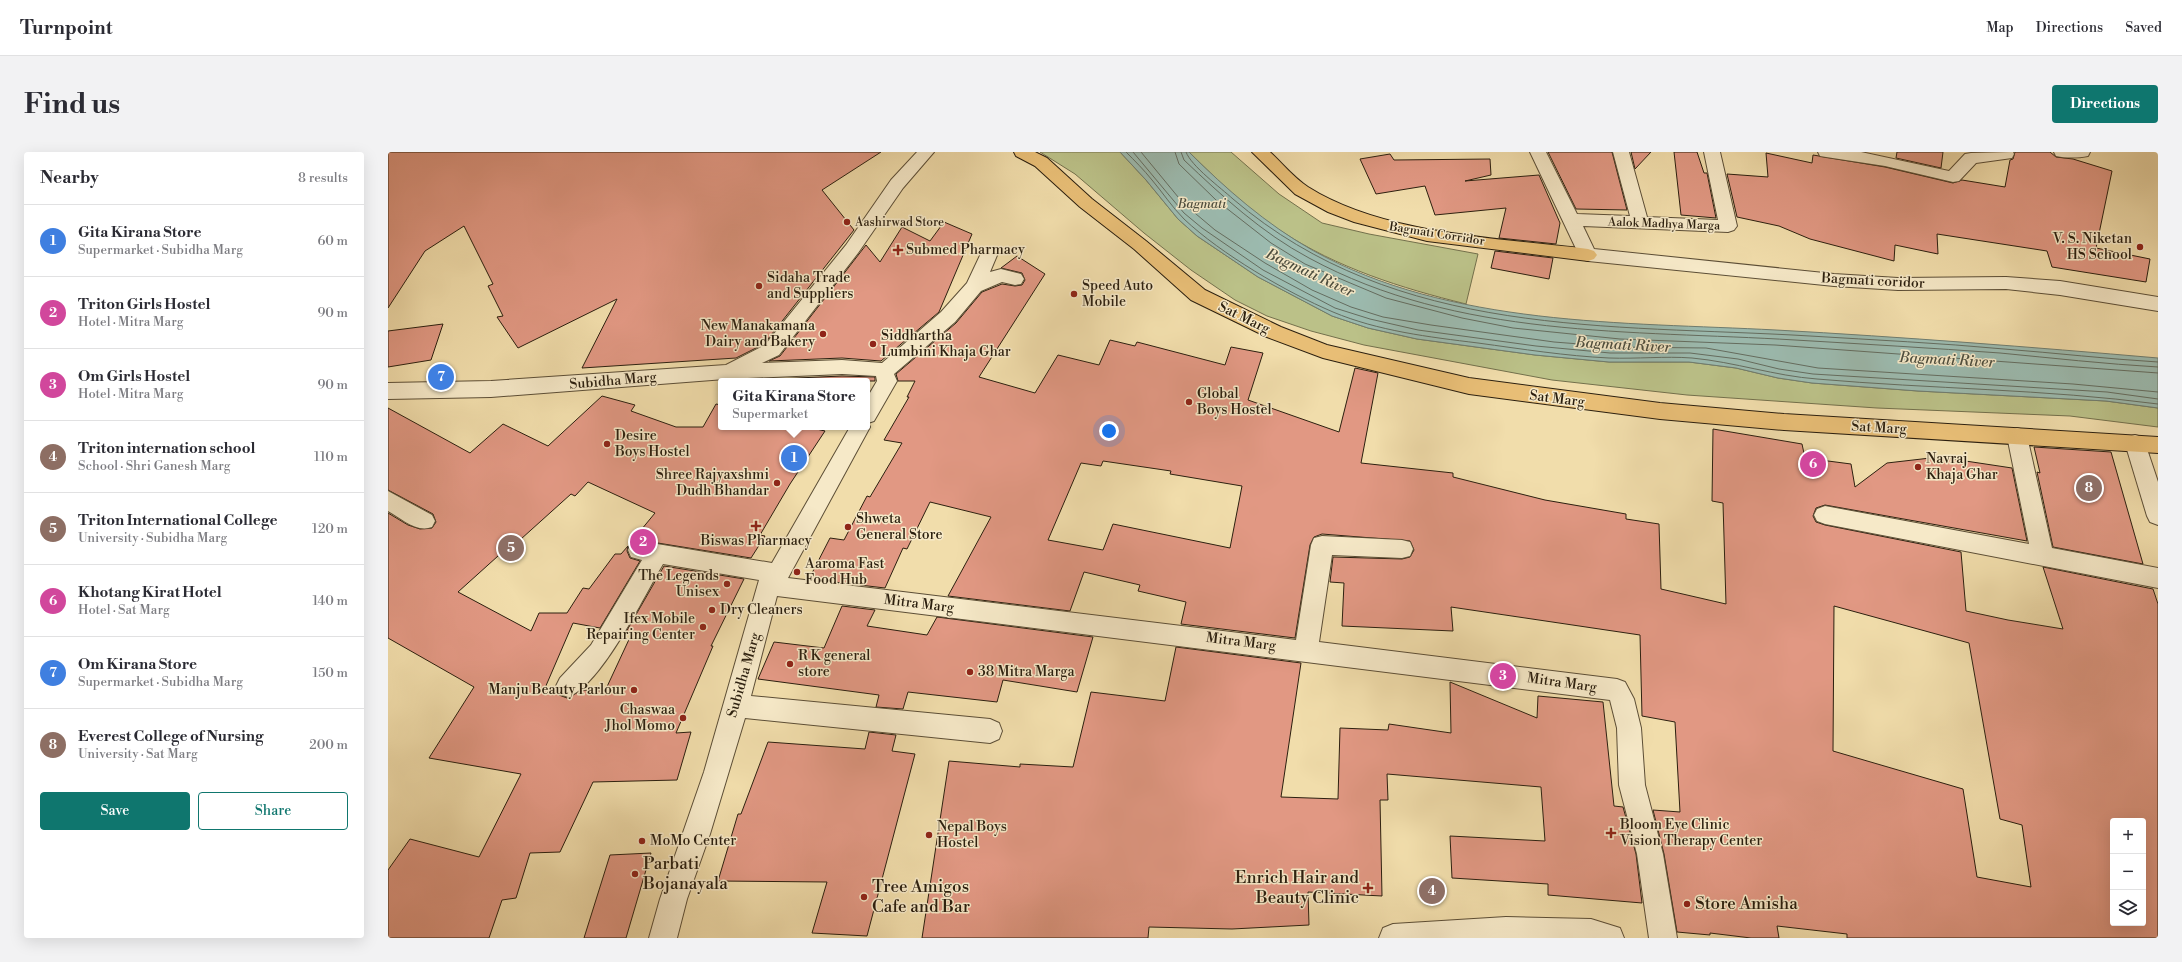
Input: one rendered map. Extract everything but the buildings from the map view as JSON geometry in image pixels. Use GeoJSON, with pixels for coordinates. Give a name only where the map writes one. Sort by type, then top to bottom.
{"type":"FeatureCollection","features":[{"type":"Feature","properties":{"kind":"main road","name":"Sat Marg"},"geometry":{"type":"LineString","coordinates":[[1022,152],[1041,162],[1067,184],[1086,203],[1140,245],[1198,295],[1274,332],[1324,351],[1469,386],[1660,412],[1784,422],[2158,445]]}},
{"type":"Feature","properties":{"kind":"main road","name":"Bagmati Corridor"},"geometry":{"type":"LineString","coordinates":[[1260,152],[1302,190],[1334,208],[1360,218],[1427,235],[1588,255]]}},
{"type":"Feature","properties":{"kind":"street"},"geometry":{"type":"LineString","coordinates":[[725,372],[772,350],[852,250],[897,184],[926,152]]}},
{"type":"Feature","properties":{"kind":"street"},"geometry":{"type":"LineString","coordinates":[[1538,152],[1588,255]]}},
{"type":"Feature","properties":{"kind":"street"},"geometry":{"type":"LineString","coordinates":[[1621,152],[1640,223]]}},
{"type":"Feature","properties":{"kind":"street","name":"Aalok Madhya Marga"},"geometry":{"type":"LineString","coordinates":[[1572,220],[1728,226],[1712,152]]}},
{"type":"Feature","properties":{"kind":"street"},"geometry":{"type":"LineString","coordinates":[[1826,152],[1885,160],[1952,177],[1971,158],[2004,153]]}},
{"type":"Feature","properties":{"kind":"street"},"geometry":{"type":"LineString","coordinates":[[2063,152],[2082,152]]}},
{"type":"Feature","properties":{"kind":"street"},"geometry":{"type":"LineString","coordinates":[[870,410],[887,381],[884,372],[948,317],[975,286],[989,253]]}},
{"type":"Feature","properties":{"kind":"street","name":"Bagmati coridor"},"geometry":{"type":"LineString","coordinates":[[1588,255],[1841,280],[1898,284],[2006,283],[2060,288],[2158,304]]}},
{"type":"Feature","properties":{"kind":"street"},"geometry":{"type":"LineString","coordinates":[[975,286],[1001,275],[1015,279]]}},
{"type":"Feature","properties":{"kind":"street","name":"Subidha Marg"},"geometry":{"type":"LineString","coordinates":[[388,391],[491,389],[725,372],[842,367],[879,369],[884,372]]}},
{"type":"Feature","properties":{"kind":"street","name":"Subidha Marg"},"geometry":{"type":"LineString","coordinates":[[663,938],[667,917],[697,834],[773,580],[858,430]]}},
{"type":"Feature","properties":{"kind":"street"},"geometry":{"type":"LineString","coordinates":[[2016,436],[2043,557]]}},
{"type":"Feature","properties":{"kind":"street"},"geometry":{"type":"LineString","coordinates":[[2135,443],[2158,516]]}},
{"type":"Feature","properties":{"kind":"street"},"geometry":{"type":"LineString","coordinates":[[388,500],[424,521]]}},
{"type":"Feature","properties":{"kind":"street"},"geometry":{"type":"LineString","coordinates":[[1825,515],[2158,578]]}},
{"type":"Feature","properties":{"kind":"street"},"geometry":{"type":"LineString","coordinates":[[1306,650],[1322,545],[1402,549]]}},
{"type":"Feature","properties":{"kind":"street","name":"Mitra Marg"},"geometry":{"type":"LineString","coordinates":[[568,686],[599,653],[649,551],[773,580],[1617,690],[1622,699],[1629,728],[1632,785],[1650,854],[1663,938]]}},
{"type":"Feature","properties":{"kind":"street"},"geometry":{"type":"LineString","coordinates":[[735,706],[990,731]]}},
{"type":"Feature","properties":{"kind":"street"},"geometry":{"type":"LineString","coordinates":[[1393,938],[1506,932],[1591,933],[1610,938]]}},
{"type":"Feature","properties":{"kind":"green space"},"geometry":{"type":"Polygon","coordinates":[[[1040,152],[1120,152],[1146,180],[1178,219],[1197,236],[1258,277],[1332,316],[1368,328],[1417,339],[1535,355],[1609,362],[1689,362],[1736,368],[1778,378],[1812,383],[1918,391],[2106,401],[2158,408],[2158,427],[2070,416],[1877,408],[1687,395],[1552,380],[1364,345],[1311,331],[1267,316],[1235,300],[1191,270],[1144,233],[1075,174],[1040,152]]]}},
{"type":"Feature","properties":{"kind":"green space"},"geometry":{"type":"Polygon","coordinates":[[[1189,152],[1231,152],[1279,194],[1322,223],[1369,234],[1478,254],[1466,304],[1394,284],[1324,256],[1302,244],[1281,231],[1244,204],[1221,184],[1189,152]]]}},
{"type":"Feature","properties":{"kind":"water","name":"Bagmati"},"geometry":{"type":"Polygon","coordinates":[[[1120,152],[1189,152],[1247,205],[1295,240],[1312,250],[1365,275],[1421,294],[1479,307],[1539,316],[1659,325],[1871,336],[2158,358],[2158,408],[2106,401],[1918,391],[1812,383],[1778,378],[1736,368],[1689,362],[1609,362],[1535,355],[1417,339],[1368,328],[1332,316],[1258,277],[1197,236],[1178,219],[1146,180],[1120,152]]]}},
{"type":"Feature","properties":{"kind":"place","name":"Aashirwad Store"},"geometry":{"type":"Point","coordinates":[847,222]}},
{"type":"Feature","properties":{"kind":"place","name":"V. S. Niketan HS School"},"geometry":{"type":"Point","coordinates":[2140,247]}},
{"type":"Feature","properties":{"kind":"place","name":"Submed Pharmacy"},"geometry":{"type":"Point","coordinates":[898,250]}},
{"type":"Feature","properties":{"kind":"place","name":"Sidaha Trade and Suppliers"},"geometry":{"type":"Point","coordinates":[759,286]}},
{"type":"Feature","properties":{"kind":"place","name":"Speed Auto Mobile"},"geometry":{"type":"Point","coordinates":[1074,294]}},
{"type":"Feature","properties":{"kind":"place","name":"New Manakamana Dairy and Bakery"},"geometry":{"type":"Point","coordinates":[823,334]}},
{"type":"Feature","properties":{"kind":"place","name":"Siddhartha Lumbini Khaja Ghar"},"geometry":{"type":"Point","coordinates":[873,344]}},
{"type":"Feature","properties":{"kind":"place","name":"Om Kirana Store"},"geometry":{"type":"Point","coordinates":[441,377]}},
{"type":"Feature","properties":{"kind":"place","name":"Global Boys Hostel"},"geometry":{"type":"Point","coordinates":[1189,402]}},
{"type":"Feature","properties":{"kind":"place","name":"Desire Boys Hostel"},"geometry":{"type":"Point","coordinates":[607,444]}},
{"type":"Feature","properties":{"kind":"place","name":"Gita Kirana Store"},"geometry":{"type":"Point","coordinates":[794,458]}},
{"type":"Feature","properties":{"kind":"place","name":"Khotang Kirat Hotel"},"geometry":{"type":"Point","coordinates":[1813,464]}},
{"type":"Feature","properties":{"kind":"place","name":"Navraj Khaja Ghar"},"geometry":{"type":"Point","coordinates":[1918,467]}},
{"type":"Feature","properties":{"kind":"place","name":"Shree Rajyaxshmi Dudh Bhandar"},"geometry":{"type":"Point","coordinates":[777,483]}},
{"type":"Feature","properties":{"kind":"place","name":"Everest College of Nursing"},"geometry":{"type":"Point","coordinates":[2089,488]}},
{"type":"Feature","properties":{"kind":"place","name":"Biswas Pharmacy"},"geometry":{"type":"Point","coordinates":[756,526]}},
{"type":"Feature","properties":{"kind":"place","name":"Shweta General Store"},"geometry":{"type":"Point","coordinates":[848,527]}},
{"type":"Feature","properties":{"kind":"place","name":"Triton Girls Hostel"},"geometry":{"type":"Point","coordinates":[643,542]}},
{"type":"Feature","properties":{"kind":"place","name":"Triton International College"},"geometry":{"type":"Point","coordinates":[511,548]}},
{"type":"Feature","properties":{"kind":"place","name":"Aaroma Fast Food Hub"},"geometry":{"type":"Point","coordinates":[797,572]}},
{"type":"Feature","properties":{"kind":"place","name":"The Legends Unisex"},"geometry":{"type":"Point","coordinates":[727,584]}},
{"type":"Feature","properties":{"kind":"place","name":"Dry Cleaners"},"geometry":{"type":"Point","coordinates":[712,610]}},
{"type":"Feature","properties":{"kind":"place","name":"Ifex Mobile Repairing Center"},"geometry":{"type":"Point","coordinates":[703,627]}},
{"type":"Feature","properties":{"kind":"place","name":"R K general store"},"geometry":{"type":"Point","coordinates":[790,664]}},
{"type":"Feature","properties":{"kind":"place","name":"38 Mitra Marga"},"geometry":{"type":"Point","coordinates":[970,672]}},
{"type":"Feature","properties":{"kind":"place","name":"Om Girls Hostel"},"geometry":{"type":"Point","coordinates":[1503,676]}},
{"type":"Feature","properties":{"kind":"place","name":"Manju Beauty Parlour"},"geometry":{"type":"Point","coordinates":[634,690]}},
{"type":"Feature","properties":{"kind":"place","name":"Chaswaa Jhol Momo"},"geometry":{"type":"Point","coordinates":[683,718]}},
{"type":"Feature","properties":{"kind":"place","name":"Bloom Eye Clinic Vision Therapy Center"},"geometry":{"type":"Point","coordinates":[1611,833]}},
{"type":"Feature","properties":{"kind":"place","name":"Nepal Boys Hostel"},"geometry":{"type":"Point","coordinates":[929,835]}},
{"type":"Feature","properties":{"kind":"place","name":"MoMo Center"},"geometry":{"type":"Point","coordinates":[642,841]}},
{"type":"Feature","properties":{"kind":"place","name":"Parbati Bojanayala"},"geometry":{"type":"Point","coordinates":[635,874]}},
{"type":"Feature","properties":{"kind":"place","name":"Enrich Hair and Beauty Clinic"},"geometry":{"type":"Point","coordinates":[1368,888]}},
{"type":"Feature","properties":{"kind":"place","name":"Triton internation school"},"geometry":{"type":"Point","coordinates":[1432,891]}},
{"type":"Feature","properties":{"kind":"place","name":"Tree Amigos Cafe and Bar"},"geometry":{"type":"Point","coordinates":[864,897]}},
{"type":"Feature","properties":{"kind":"place","name":"Store Amisha"},"geometry":{"type":"Point","coordinates":[1687,904]}},
{"type":"Feature","properties":{"kind":"water label","name":"Bagmati River"},"geometry":{"type":"Point","coordinates":[1310,273]}},
{"type":"Feature","properties":{"kind":"water label","name":"Bagmati River"},"geometry":{"type":"Point","coordinates":[1623,345]}},
{"type":"Feature","properties":{"kind":"water label","name":"Bagmati River"},"geometry":{"type":"Point","coordinates":[1947,360]}}]}
